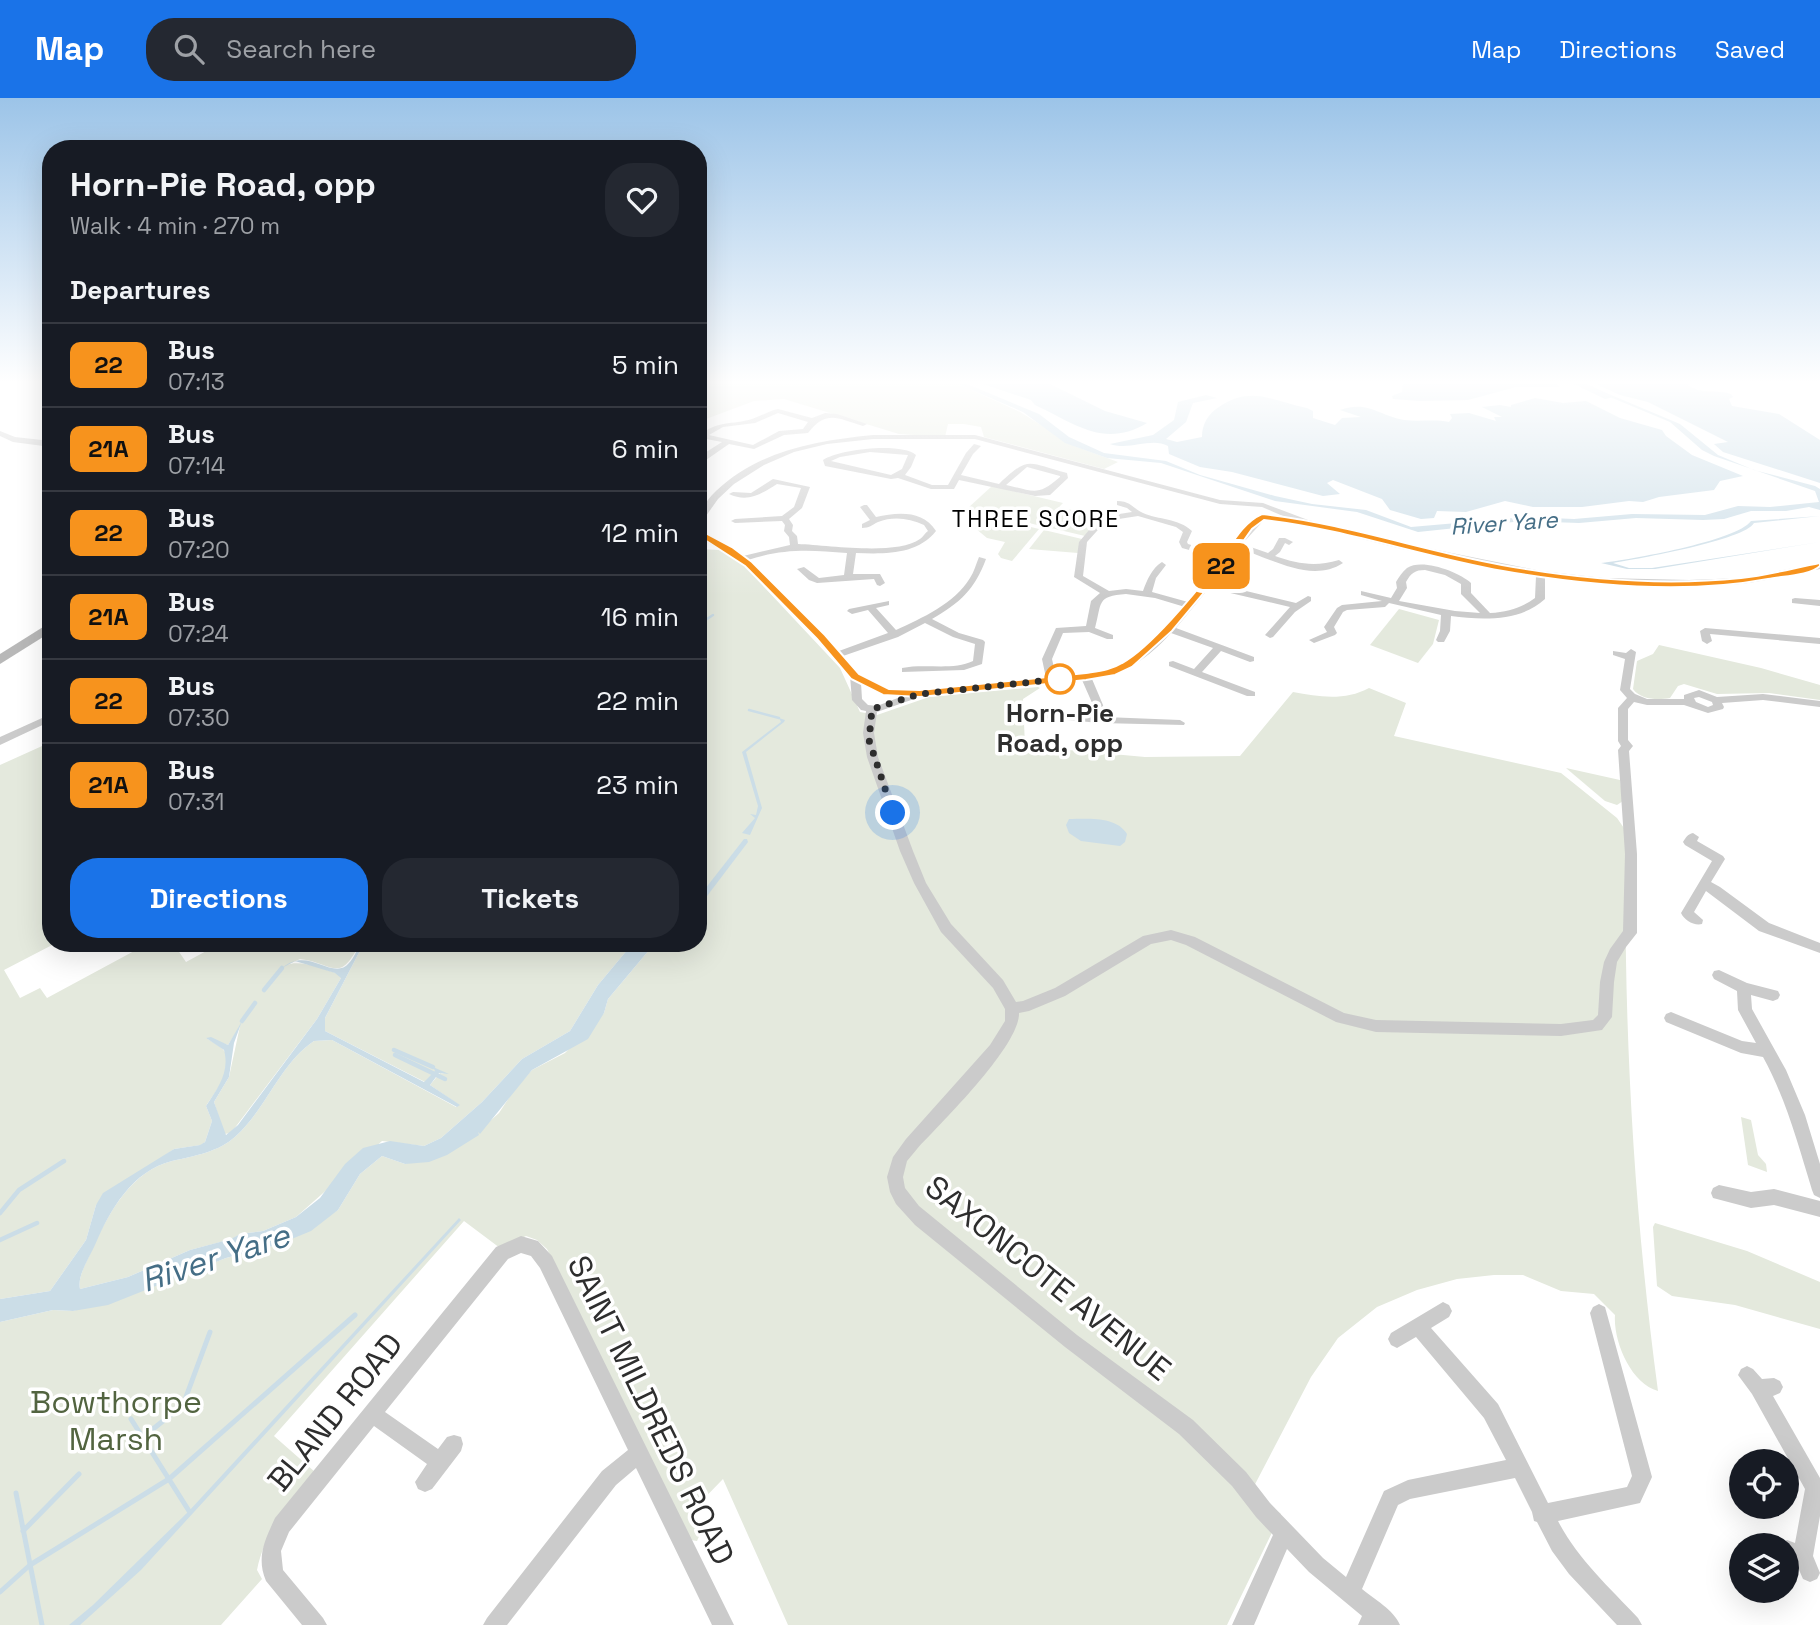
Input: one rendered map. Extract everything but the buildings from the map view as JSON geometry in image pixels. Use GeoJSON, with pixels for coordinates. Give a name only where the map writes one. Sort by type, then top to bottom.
{"type":"FeatureCollection","features":[{"type":"Feature","properties":{"kind":"main road"},"geometry":{"type":"LineString","coordinates":[[0,660],[42,632]]}},
{"type":"Feature","properties":{"kind":"street"},"geometry":{"type":"LineString","coordinates":[[707,510],[722,490],[750,468],[778,455]]}},
{"type":"Feature","properties":{"kind":"street"},"geometry":{"type":"LineString","coordinates":[[814,460],[827,460],[837,455]]}},
{"type":"Feature","properties":{"kind":"street"},"geometry":{"type":"LineString","coordinates":[[899,477],[907,471],[912,455]]}},
{"type":"Feature","properties":{"kind":"street"},"geometry":{"type":"LineString","coordinates":[[827,460],[831,466],[899,477],[950,491],[958,477],[964,455]]}},
{"type":"Feature","properties":{"kind":"street"},"geometry":{"type":"LineString","coordinates":[[1043,455],[1249,510],[1459,559],[1541,574],[1613,582],[1689,583],[1742,581],[1820,566]]}},
{"type":"Feature","properties":{"kind":"street"},"geometry":{"type":"LineString","coordinates":[[958,477],[1001,486],[1042,494],[1056,485],[1064,475],[1027,465],[1021,467],[1001,486]]}},
{"type":"Feature","properties":{"kind":"street"},"geometry":{"type":"LineString","coordinates":[[735,521],[748,523],[784,518],[798,508],[806,486],[776,481],[753,496]]}},
{"type":"Feature","properties":{"kind":"street"},"geometry":{"type":"LineString","coordinates":[[733,494],[764,497]]}},
{"type":"Feature","properties":{"kind":"street"},"geometry":{"type":"LineString","coordinates":[[1120,503],[1183,526],[1188,531],[1184,538],[1185,546],[1227,558]]}},
{"type":"Feature","properties":{"kind":"street"},"geometry":{"type":"LineString","coordinates":[[864,507],[875,521]]}},
{"type":"Feature","properties":{"kind":"street"},"geometry":{"type":"LineString","coordinates":[[1249,510],[1249,527]]}},
{"type":"Feature","properties":{"kind":"street"},"geometry":{"type":"LineString","coordinates":[[1140,511],[1103,519],[1083,542],[1078,577],[1108,593],[1147,594],[1189,604]]}},
{"type":"Feature","properties":{"kind":"street"},"geometry":{"type":"LineString","coordinates":[[859,695],[867,690],[886,695],[920,694],[1086,677],[1128,665],[1173,630],[1189,604],[1249,527],[1266,514]]}},
{"type":"Feature","properties":{"kind":"street"},"geometry":{"type":"LineString","coordinates":[[742,559],[794,547],[852,551],[900,548],[931,535],[927,523],[909,517],[875,521],[865,526]]}},
{"type":"Feature","properties":{"kind":"street"},"geometry":{"type":"LineString","coordinates":[[784,518],[789,525],[788,531],[793,536],[794,547]]}},
{"type":"Feature","properties":{"kind":"street"},"geometry":{"type":"LineString","coordinates":[[1268,557],[1277,550],[1282,540]]}},
{"type":"Feature","properties":{"kind":"street"},"geometry":{"type":"LineString","coordinates":[[707,541],[722,546],[742,559],[855,676],[886,695]]}},
{"type":"Feature","properties":{"kind":"street"},"geometry":{"type":"LineString","coordinates":[[1236,545],[1299,567],[1320,571],[1339,563]]}},
{"type":"Feature","properties":{"kind":"street"},"geometry":{"type":"LineString","coordinates":[[848,576],[852,551]]}},
{"type":"Feature","properties":{"kind":"street"},"geometry":{"type":"LineString","coordinates":[[837,655],[895,635],[926,620],[960,594],[974,578],[982,559]]}},
{"type":"Feature","properties":{"kind":"street"},"geometry":{"type":"LineString","coordinates":[[1147,594],[1162,565]]}},
{"type":"Feature","properties":{"kind":"street"},"geometry":{"type":"LineString","coordinates":[[1332,633],[1329,626],[1331,621],[1345,607],[1393,602],[1402,588],[1401,582],[1414,568],[1460,578],[1466,583],[1466,594],[1487,615]]}},
{"type":"Feature","properties":{"kind":"street"},"geometry":{"type":"LineString","coordinates":[[801,569],[813,581],[819,582],[848,576],[878,577]]}},
{"type":"Feature","properties":{"kind":"street"},"geometry":{"type":"LineString","coordinates":[[1142,570],[1155,574]]}},
{"type":"Feature","properties":{"kind":"street"},"geometry":{"type":"LineString","coordinates":[[1364,593],[1446,613],[1487,615],[1532,607],[1539,599],[1541,574]]}},
{"type":"Feature","properties":{"kind":"street"},"geometry":{"type":"LineString","coordinates":[[1206,584],[1238,593],[1267,596],[1297,606]]}},
{"type":"Feature","properties":{"kind":"street"},"geometry":{"type":"LineString","coordinates":[[1090,629],[1096,601],[1108,593]]}},
{"type":"Feature","properties":{"kind":"street"},"geometry":{"type":"LineString","coordinates":[[960,594],[972,598]]}},
{"type":"Feature","properties":{"kind":"street"},"geometry":{"type":"LineString","coordinates":[[1270,635],[1297,606],[1308,599]]}},
{"type":"Feature","properties":{"kind":"street"},"geometry":{"type":"LineString","coordinates":[[1799,600],[1820,603]]}},
{"type":"Feature","properties":{"kind":"street"},"geometry":{"type":"LineString","coordinates":[[852,611],[886,603]]}},
{"type":"Feature","properties":{"kind":"street"},"geometry":{"type":"LineString","coordinates":[[870,607],[895,635]]}},
{"type":"Feature","properties":{"kind":"street"},"geometry":{"type":"LineString","coordinates":[[1446,613],[1447,635]]}},
{"type":"Feature","properties":{"kind":"street"},"geometry":{"type":"LineString","coordinates":[[906,670],[920,662],[933,668],[974,665],[978,662],[981,646],[976,639],[956,635],[926,620]]}},
{"type":"Feature","properties":{"kind":"street"},"geometry":{"type":"LineString","coordinates":[[1052,680],[1045,656],[1056,642],[1057,630],[1090,629],[1110,637]]}},
{"type":"Feature","properties":{"kind":"street"},"geometry":{"type":"LineString","coordinates":[[1173,630],[1250,659]]}},
{"type":"Feature","properties":{"kind":"street"},"geometry":{"type":"LineString","coordinates":[[1704,632],[1820,641]]}},
{"type":"Feature","properties":{"kind":"street"},"geometry":{"type":"LineString","coordinates":[[1314,640],[1332,633],[1345,637]]}},
{"type":"Feature","properties":{"kind":"street"},"geometry":{"type":"LineString","coordinates":[[1196,673],[1219,648]]}},
{"type":"Feature","properties":{"kind":"street"},"geometry":{"type":"LineString","coordinates":[[1616,653],[1631,654],[1625,690],[1633,697],[1645,701],[1691,703],[1702,709],[1714,710],[1719,707],[1716,700],[1763,697],[1820,704]]}},
{"type":"Feature","properties":{"kind":"street"},"geometry":{"type":"LineString","coordinates":[[1173,664],[1251,694]]}},
{"type":"Feature","properties":{"kind":"street"},"geometry":{"type":"LineString","coordinates":[[855,676],[859,704],[872,709]]}},
{"type":"Feature","properties":{"kind":"street"},"geometry":{"type":"LineString","coordinates":[[1086,677],[1098,705],[1100,720]]}},
{"type":"Feature","properties":{"kind":"street"},"geometry":{"type":"LineString","coordinates":[[886,695],[872,709],[868,727],[874,762],[913,869],[930,904],[948,932],[1010,999],[1012,1008],[1042,1001],[1148,940],[1171,935],[1190,941],[1341,1018],[1358,1023],[1376,1026],[1588,1029],[1597,1026],[1605,1017],[1607,968],[1621,942],[1630,933],[1631,854],[1623,750],[1628,746],[1623,741],[1623,708],[1633,697]]}},
{"type":"Feature","properties":{"kind":"street"},"geometry":{"type":"LineString","coordinates":[[1048,716],[1063,712],[1100,720],[1180,723]]}},
{"type":"Feature","properties":{"kind":"street"},"geometry":{"type":"LineString","coordinates":[[0,741],[42,723]]}},
{"type":"Feature","properties":{"kind":"street"},"geometry":{"type":"LineString","coordinates":[[1693,837],[1689,842],[1721,857],[1687,913],[1697,920]]}},
{"type":"Feature","properties":{"kind":"street"},"geometry":{"type":"LineString","coordinates":[[1704,884],[1765,927],[1820,948]]}},
{"type":"Feature","properties":{"kind":"street"},"geometry":{"type":"LineString","coordinates":[[1719,975],[1744,988],[1773,995]]}},
{"type":"Feature","properties":{"kind":"street"},"geometry":{"type":"LineString","coordinates":[[1744,988],[1745,1010],[1797,1115],[1820,1191]]}},
{"type":"Feature","properties":{"kind":"street","name":"SAXONCOTE AVENUE"},"geometry":{"type":"LineString","coordinates":[[1012,1008],[1007,1035],[901,1157],[895,1171],[895,1187],[901,1199],[921,1219],[1071,1341],[1186,1427],[1239,1479],[1263,1510],[1316,1565],[1350,1592],[1377,1620]]}},
{"type":"Feature","properties":{"kind":"street"},"geometry":{"type":"LineString","coordinates":[[1679,1026],[1741,1047],[1767,1051]]}},
{"type":"Feature","properties":{"kind":"street"},"geometry":{"type":"LineString","coordinates":[[1720,1193],[1751,1200],[1774,1197],[1820,1209]]}},
{"type":"Feature","properties":{"kind":"street","name":"SAINT MILDREDS ROAD"},"geometry":{"type":"LineString","coordinates":[[509,1247],[530,1244],[538,1249],[723,1625]]}},
{"type":"Feature","properties":{"kind":"street","name":"BLAND ROAD"},"geometry":{"type":"LineString","coordinates":[[316,1625],[273,1574],[271,1552],[282,1525],[509,1247]]}},
{"type":"Feature","properties":{"kind":"street"},"geometry":{"type":"LineString","coordinates":[[1397,1339],[1443,1311]]}},
{"type":"Feature","properties":{"kind":"street"},"geometry":{"type":"LineString","coordinates":[[1541,1514],[1633,1496],[1642,1477],[1599,1313]]}},
{"type":"Feature","properties":{"kind":"street"},"geometry":{"type":"LineString","coordinates":[[1419,1327],[1491,1411],[1541,1514],[1576,1567],[1631,1625]]}},
{"type":"Feature","properties":{"kind":"street"},"geometry":{"type":"LineString","coordinates":[[1760,1383],[1818,1489],[1800,1559]]}},
{"type":"Feature","properties":{"kind":"street"},"geometry":{"type":"LineString","coordinates":[[371,1413],[440,1462]]}},
{"type":"Feature","properties":{"kind":"street"},"geometry":{"type":"LineString","coordinates":[[425,1482],[454,1444]]}},
{"type":"Feature","properties":{"kind":"street"},"geometry":{"type":"LineString","coordinates":[[494,1625],[609,1478],[639,1453]]}},
{"type":"Feature","properties":{"kind":"street"},"geometry":{"type":"LineString","coordinates":[[1350,1592],[1391,1498],[1408,1490],[1520,1467]]}},
{"type":"Feature","properties":{"kind":"street"},"geometry":{"type":"LineString","coordinates":[[1243,1625],[1285,1531]]}},
{"type":"Feature","properties":{"kind":"green space"},"geometry":{"type":"Polygon","coordinates":[[[1052,455],[1100,455],[1118,462],[1104,469],[1052,455]]]}},
{"type":"Feature","properties":{"kind":"green space"},"geometry":{"type":"Polygon","coordinates":[[[992,486],[1063,503],[1041,526],[968,508],[992,486]]]}},
{"type":"Feature","properties":{"kind":"green space"},"geometry":{"type":"Polygon","coordinates":[[[1065,508],[1078,512],[1095,525],[1085,536],[1047,527],[1065,508]]]}},
{"type":"Feature","properties":{"kind":"green space"},"geometry":{"type":"Polygon","coordinates":[[[975,513],[1039,529],[1012,561],[1001,558],[998,554],[1005,542],[987,538],[975,528],[975,513]]]}},
{"type":"Feature","properties":{"kind":"green space"},"geometry":{"type":"Polygon","coordinates":[[[1044,530],[1082,539],[1078,553],[1029,549],[1044,530]]]}},
{"type":"Feature","properties":{"kind":"green space","name":"Bowthorpe Marsh"},"geometry":{"type":"Polygon","coordinates":[[[707,549],[720,550],[738,559],[840,668],[860,712],[877,715],[929,697],[1038,687],[1040,688],[1023,699],[1025,746],[1145,757],[1240,756],[1293,692],[1341,696],[1369,688],[1406,703],[1394,736],[1561,773],[1617,818],[1626,831],[1628,1042],[1636,1182],[1658,1391],[1648,1387],[1632,1371],[1617,1337],[1615,1315],[1594,1294],[1561,1291],[1523,1275],[1457,1279],[1417,1290],[1377,1307],[1338,1338],[1311,1377],[1252,1490],[1281,1514],[1227,1625],[788,1625],[723,1479],[691,1512],[701,1532],[697,1541],[691,1540],[547,1249],[537,1240],[526,1236],[500,1248],[464,1221],[274,1436],[315,1472],[280,1518],[266,1542],[257,1570],[262,1579],[221,1625],[0,1625],[0,1322],[53,1310],[73,1311],[169,1280],[226,1258],[277,1245],[338,1210],[360,1174],[382,1156],[405,1164],[478,1132],[499,1113],[514,1090],[532,1070],[565,1053],[604,1013],[608,999],[647,952],[707,952],[707,549]]]}},
{"type":"Feature","properties":{"kind":"green space"},"geometry":{"type":"Polygon","coordinates":[[[1399,609],[1439,620],[1433,644],[1418,663],[1370,645],[1399,609]]]}},
{"type":"Feature","properties":{"kind":"green space"},"geometry":{"type":"Polygon","coordinates":[[[1659,645],[1761,668],[1820,685],[1820,700],[1769,693],[1717,694],[1684,684],[1678,686],[1670,698],[1645,697],[1633,689],[1637,661],[1653,654],[1659,645]]]}},
{"type":"Feature","properties":{"kind":"green space"},"geometry":{"type":"Polygon","coordinates":[[[42,746],[42,950],[4,970],[20,998],[40,988],[47,998],[132,952],[179,952],[186,962],[204,952],[355,952],[341,968],[300,959],[287,965],[299,963],[314,966],[341,975],[341,978],[317,1019],[231,1133],[224,1134],[214,1102],[229,1077],[240,1026],[228,1045],[206,1038],[225,1052],[227,1066],[206,1106],[212,1121],[205,1142],[174,1149],[96,1205],[86,1240],[50,1291],[0,1299],[0,765],[42,746]]]}},
{"type":"Feature","properties":{"kind":"green space"},"geometry":{"type":"Polygon","coordinates":[[[1566,768],[1620,780],[1623,801],[1617,805],[1605,801],[1566,768]]]}},
{"type":"Feature","properties":{"kind":"green space"},"geometry":{"type":"Polygon","coordinates":[[[359,952],[626,952],[598,985],[570,1031],[522,1059],[482,1102],[441,1138],[424,1146],[382,1141],[296,1217],[263,1231],[240,1234],[232,1239],[190,1250],[128,1277],[80,1289],[82,1273],[100,1232],[115,1206],[134,1183],[158,1166],[206,1153],[236,1136],[256,1113],[282,1074],[314,1041],[332,1040],[456,1107],[459,1105],[430,1085],[440,1073],[445,1074],[436,1071],[425,1082],[325,1031],[325,1018],[359,952]]]}},
{"type":"Feature","properties":{"kind":"green space"},"geometry":{"type":"Polygon","coordinates":[[[1741,1117],[1751,1120],[1758,1155],[1766,1164],[1767,1172],[1748,1165],[1741,1117]]]}},
{"type":"Feature","properties":{"kind":"green space"},"geometry":{"type":"Polygon","coordinates":[[[1655,1223],[1747,1251],[1820,1282],[1820,1329],[1735,1305],[1672,1296],[1657,1286],[1653,1227],[1655,1223]]]}},
{"type":"Feature","properties":{"kind":"water"},"geometry":{"type":"Polygon","coordinates":[[[1099,455],[1166,461],[1200,475],[1275,496],[1312,504],[1366,510],[1411,527],[1526,517],[1574,519],[1632,514],[1705,515],[1738,506],[1770,507],[1819,502],[1815,491],[1756,470],[1820,489],[1820,510],[1809,507],[1786,511],[1751,511],[1724,519],[1703,520],[1636,518],[1579,523],[1523,521],[1418,532],[1357,512],[1275,501],[1161,463],[1099,455]]]}},
{"type":"Feature","properties":{"kind":"water"},"geometry":{"type":"Polygon","coordinates":[[[1172,455],[1693,455],[1743,476],[1720,481],[1714,490],[1659,497],[1643,502],[1629,501],[1582,507],[1533,507],[1505,501],[1466,512],[1437,511],[1434,518],[1421,519],[1390,510],[1382,499],[1333,480],[1327,483],[1340,494],[1323,496],[1232,472],[1200,467],[1172,455]]]}},
{"type":"Feature","properties":{"kind":"water"},"geometry":{"type":"Polygon","coordinates":[[[1713,455],[1719,455],[1752,469],[1713,455]]]}},
{"type":"Feature","properties":{"kind":"water"},"geometry":{"type":"Polygon","coordinates":[[[1733,455],[1820,455],[1820,483],[1733,455]]]}},
{"type":"Feature","properties":{"kind":"water"},"geometry":{"type":"Polygon","coordinates":[[[1820,516],[1754,523],[1732,536],[1712,542],[1666,553],[1613,563],[1629,568],[1652,568],[1820,542],[1655,569],[1627,569],[1601,563],[1657,554],[1705,542],[1725,536],[1751,521],[1820,516]]]}},
{"type":"Feature","properties":{"kind":"water"},"geometry":{"type":"Polygon","coordinates":[[[779,718],[785,720],[784,722],[746,752],[762,808],[750,835],[742,833],[755,818],[750,814],[756,815],[758,806],[742,752],[781,722],[779,718]]]}},
{"type":"Feature","properties":{"kind":"water"},"geometry":{"type":"Polygon","coordinates":[[[1069,819],[1109,821],[1127,834],[1125,842],[1120,846],[1081,841],[1069,833],[1066,825],[1069,819]]]}},
{"type":"Feature","properties":{"kind":"water"},"geometry":{"type":"Polygon","coordinates":[[[744,839],[747,839],[748,842],[707,896],[707,886],[744,839]]]}},
{"type":"Feature","properties":{"kind":"water","name":"River Yare"},"geometry":{"type":"Polygon","coordinates":[[[356,952],[359,952],[325,1018],[325,1031],[424,1082],[435,1071],[433,1067],[449,1074],[439,1073],[430,1085],[460,1105],[457,1107],[332,1040],[314,1041],[282,1074],[256,1113],[236,1136],[206,1153],[158,1166],[134,1183],[115,1206],[101,1232],[82,1273],[80,1289],[128,1277],[190,1250],[240,1234],[263,1231],[296,1217],[320,1198],[345,1164],[363,1148],[390,1141],[424,1146],[441,1138],[482,1102],[522,1059],[570,1031],[598,985],[626,952],[647,952],[608,999],[604,1013],[588,1039],[532,1070],[480,1134],[478,1132],[479,1135],[447,1155],[429,1162],[405,1164],[382,1156],[360,1174],[338,1210],[311,1231],[277,1245],[226,1258],[108,1305],[73,1311],[53,1310],[0,1322],[0,1299],[50,1291],[86,1240],[96,1205],[103,1193],[174,1149],[205,1142],[212,1121],[206,1106],[222,1080],[225,1066],[224,1050],[206,1038],[211,1037],[228,1045],[242,1021],[234,1043],[229,1077],[214,1102],[226,1135],[238,1125],[317,1019],[341,978],[335,973],[296,961],[310,961],[335,969],[343,968],[356,952]]]}},
{"type":"Feature","properties":{"kind":"water"},"geometry":{"type":"Polygon","coordinates":[[[459,1218],[461,1220],[141,1570],[80,1625],[69,1625],[189,1511],[459,1218]]]}},
{"type":"Feature","properties":{"kind":"waterway"},"geometry":{"type":"LineString","coordinates":[[707,619],[713,615]]}},
{"type":"Feature","properties":{"kind":"waterway"},"geometry":{"type":"LineString","coordinates":[[749,710],[779,718]]}},
{"type":"Feature","properties":{"kind":"waterway"},"geometry":{"type":"LineString","coordinates":[[264,990],[282,968]]}},
{"type":"Feature","properties":{"kind":"waterway"},"geometry":{"type":"LineString","coordinates":[[242,1021],[255,1003]]}},
{"type":"Feature","properties":{"kind":"waterway"},"geometry":{"type":"LineString","coordinates":[[394,1050],[433,1067]]}},
{"type":"Feature","properties":{"kind":"waterway"},"geometry":{"type":"LineString","coordinates":[[395,1055],[445,1079]]}},
{"type":"Feature","properties":{"kind":"waterway"},"geometry":{"type":"LineString","coordinates":[[0,1213],[19,1190],[64,1161]]}},
{"type":"Feature","properties":{"kind":"waterway"},"geometry":{"type":"LineString","coordinates":[[0,1240],[37,1223]]}},
{"type":"Feature","properties":{"kind":"waterway"},"geometry":{"type":"LineString","coordinates":[[169,1479],[355,1315]]}},
{"type":"Feature","properties":{"kind":"waterway"},"geometry":{"type":"LineString","coordinates":[[143,1437],[183,1405],[210,1332]]}},
{"type":"Feature","properties":{"kind":"waterway"},"geometry":{"type":"LineString","coordinates":[[131,1419],[169,1479]]}},
{"type":"Feature","properties":{"kind":"waterway"},"geometry":{"type":"LineString","coordinates":[[23,1531],[79,1474]]}},
{"type":"Feature","properties":{"kind":"waterway"},"geometry":{"type":"LineString","coordinates":[[30,1565],[169,1479]]}},
{"type":"Feature","properties":{"kind":"waterway"},"geometry":{"type":"LineString","coordinates":[[169,1479],[189,1511]]}},
{"type":"Feature","properties":{"kind":"waterway"},"geometry":{"type":"LineString","coordinates":[[16,1493],[23,1531]]}},
{"type":"Feature","properties":{"kind":"waterway"},"geometry":{"type":"LineString","coordinates":[[23,1531],[30,1565]]}},
{"type":"Feature","properties":{"kind":"waterway"},"geometry":{"type":"LineString","coordinates":[[0,1592],[30,1565]]}},
{"type":"Feature","properties":{"kind":"waterway"},"geometry":{"type":"LineString","coordinates":[[30,1565],[42,1625]]}},
{"type":"Feature","properties":{"kind":"bus line","name":"22"},"geometry":{"type":"LineString","coordinates":[[707,538],[729,549],[760,575],[855,676],[887,692],[920,694],[1086,677],[1128,665],[1168,629],[1249,527],[1266,516],[1305,522],[1503,568],[1603,581],[1742,581],[1820,566]]}},
{"type":"Feature","properties":{"kind":"place","name":"Horn-Pie Road, opp"},"geometry":{"type":"Point","coordinates":[1060,679]}},
{"type":"Feature","properties":{"kind":"district","name":"THREE SCORE"},"geometry":{"type":"Point","coordinates":[1036,519]}},
{"type":"Feature","properties":{"kind":"route"},"geometry":{"type":"LineString","coordinates":[[893,813],[874,762],[869,740],[868,727],[872,709],[920,694],[1060,679]]}}]}
